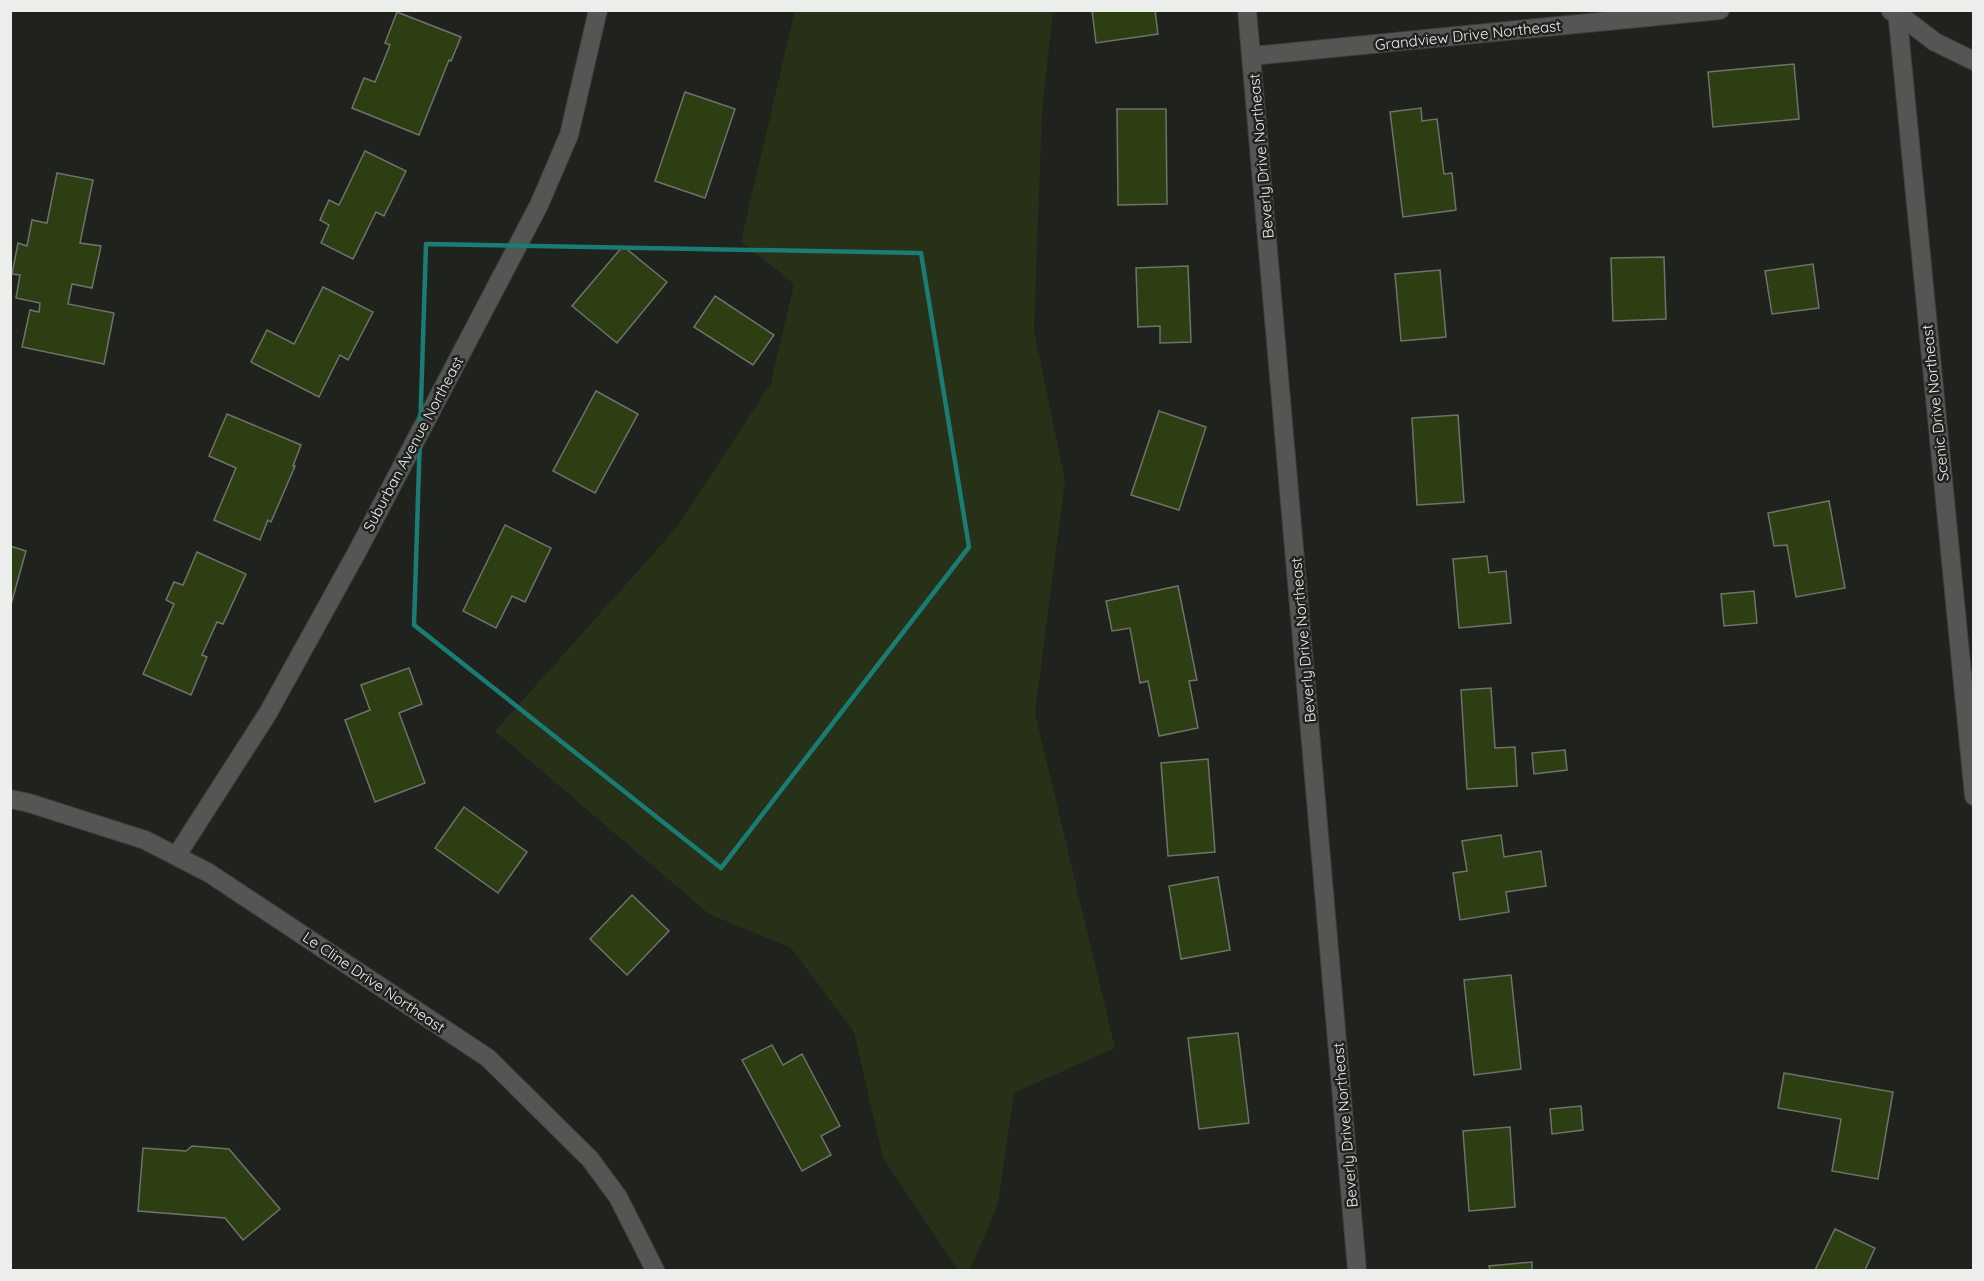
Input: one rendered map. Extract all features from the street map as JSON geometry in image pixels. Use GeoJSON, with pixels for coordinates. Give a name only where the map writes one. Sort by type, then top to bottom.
{"type":"FeatureCollection","features":[{"type":"Feature","properties":{"kind":"street","name":"Suburban Avenue Northeast"},"geometry":{"type":"LineString","coordinates":[[177,855],[274,703],[357,552],[539,205],[569,135],[598,10]]}},
{"type":"Feature","properties":{"kind":"street","name":"Beverly Drive Northeast"},"geometry":{"type":"LineString","coordinates":[[1247,10],[1358,1270]]}},
{"type":"Feature","properties":{"kind":"street","name":"Grandview Drive Northeast"},"geometry":{"type":"LineString","coordinates":[[1252,56],[1720,10]]}},
{"type":"Feature","properties":{"kind":"street"},"geometry":{"type":"LineString","coordinates":[[1895,11],[1935,42],[1974,62]]}},
{"type":"Feature","properties":{"kind":"street","name":"Scenic Drive Northeast"},"geometry":{"type":"LineString","coordinates":[[1895,11],[1974,796]]}},
{"type":"Feature","properties":{"kind":"street","name":"Le Cline Drive Northeast"},"geometry":{"type":"LineString","coordinates":[[10,799],[145,840],[177,855],[209,873],[488,1058],[590,1159],[618,1197],[656,1270]]}},
{"type":"Feature","properties":{"kind":"highlighted area"},"geometry":{"type":"Polygon","coordinates":[[[426,244],[921,253],[969,547],[721,868],[414,625],[426,244]]]}},
{"type":"Feature","properties":{"kind":"green space"},"geometry":{"type":"Polygon","coordinates":[[[795,10],[1053,11],[1042,112],[1034,329],[1065,481],[1035,713],[1115,1048],[1014,1093],[998,1204],[970,1270],[958,1270],[883,1158],[854,1032],[791,948],[709,914],[495,731],[677,527],[771,383],[794,284],[741,241],[795,10]]]}},
{"type":"Feature","properties":{"kind":"building"},"geometry":{"type":"Polygon","coordinates":[[[1092,10],[1155,10],[1158,34],[1096,43],[1092,10]]]}},
{"type":"Feature","properties":{"kind":"building"},"geometry":{"type":"Polygon","coordinates":[[[397,12],[461,37],[451,61],[449,60],[419,135],[352,108],[364,78],[375,82],[390,45],[385,43],[397,12]]]}},
{"type":"Feature","properties":{"kind":"building"},"geometry":{"type":"Polygon","coordinates":[[[1794,64],[1799,119],[1713,127],[1708,72],[1794,64]]]}},
{"type":"Feature","properties":{"kind":"building"},"geometry":{"type":"Polygon","coordinates":[[[685,92],[735,109],[705,198],[655,181],[685,92]]]}},
{"type":"Feature","properties":{"kind":"building"},"geometry":{"type":"Polygon","coordinates":[[[1421,108],[1422,121],[1437,119],[1444,174],[1452,173],[1456,210],[1403,217],[1390,112],[1421,108]]]}},
{"type":"Feature","properties":{"kind":"building"},"geometry":{"type":"Polygon","coordinates":[[[1117,109],[1166,109],[1167,204],[1118,205],[1117,109]]]}},
{"type":"Feature","properties":{"kind":"building"},"geometry":{"type":"Polygon","coordinates":[[[365,151],[406,171],[384,216],[376,212],[353,259],[321,243],[329,225],[320,220],[329,200],[339,205],[365,151]]]}},
{"type":"Feature","properties":{"kind":"building"},"geometry":{"type":"Polygon","coordinates":[[[57,173],[93,180],[80,243],[101,246],[92,288],[72,284],[68,304],[114,313],[104,364],[22,347],[30,310],[39,312],[40,303],[16,298],[20,275],[12,274],[18,243],[27,246],[32,220],[47,223],[57,173]]]}},
{"type":"Feature","properties":{"kind":"building"},"geometry":{"type":"Polygon","coordinates":[[[623,246],[667,282],[617,343],[572,306],[623,246]]]}},
{"type":"Feature","properties":{"kind":"building"},"geometry":{"type":"Polygon","coordinates":[[[1664,257],[1666,319],[1613,321],[1611,258],[1664,257]]]}},
{"type":"Feature","properties":{"kind":"building"},"geometry":{"type":"Polygon","coordinates":[[[1813,264],[1819,308],[1772,314],[1765,271],[1813,264]]]}},
{"type":"Feature","properties":{"kind":"building"},"geometry":{"type":"Polygon","coordinates":[[[1188,266],[1191,342],[1160,343],[1160,326],[1138,327],[1136,268],[1188,266]]]}},
{"type":"Feature","properties":{"kind":"building"},"geometry":{"type":"Polygon","coordinates":[[[1440,270],[1446,337],[1401,341],[1395,274],[1440,270]]]}},
{"type":"Feature","properties":{"kind":"building"},"geometry":{"type":"Polygon","coordinates":[[[323,287],[373,312],[348,360],[340,355],[319,397],[251,362],[267,330],[294,344],[323,287]]]}},
{"type":"Feature","properties":{"kind":"building"},"geometry":{"type":"Polygon","coordinates":[[[715,296],[774,335],[753,365],[694,327],[715,296]]]}},
{"type":"Feature","properties":{"kind":"building"},"geometry":{"type":"Polygon","coordinates":[[[596,391],[638,414],[595,493],[553,471],[596,391]]]}},
{"type":"Feature","properties":{"kind":"building"},"geometry":{"type":"Polygon","coordinates":[[[1159,411],[1206,427],[1179,510],[1131,495],[1159,411]]]}},
{"type":"Feature","properties":{"kind":"building"},"geometry":{"type":"Polygon","coordinates":[[[227,414],[301,445],[293,466],[295,466],[271,522],[268,520],[260,540],[214,520],[236,468],[209,456],[227,414]]]}},
{"type":"Feature","properties":{"kind":"building"},"geometry":{"type":"Polygon","coordinates":[[[1458,415],[1464,502],[1417,505],[1412,418],[1458,415]]]}},
{"type":"Feature","properties":{"kind":"building"},"geometry":{"type":"Polygon","coordinates":[[[1829,501],[1845,588],[1796,597],[1787,545],[1774,546],[1768,513],[1829,501]]]}},
{"type":"Feature","properties":{"kind":"building"},"geometry":{"type":"Polygon","coordinates":[[[505,525],[551,548],[525,602],[512,596],[496,628],[463,611],[505,525]]]}},
{"type":"Feature","properties":{"kind":"building"},"geometry":{"type":"Polygon","coordinates":[[[10,546],[26,551],[10,608],[10,546]]]}},
{"type":"Feature","properties":{"kind":"building"},"geometry":{"type":"Polygon","coordinates":[[[197,552],[246,574],[223,624],[217,622],[202,655],[207,657],[191,695],[143,674],[174,604],[166,600],[174,582],[183,585],[197,552]]]}},
{"type":"Feature","properties":{"kind":"building"},"geometry":{"type":"Polygon","coordinates":[[[1487,556],[1489,573],[1506,571],[1511,623],[1459,628],[1453,559],[1487,556]]]}},
{"type":"Feature","properties":{"kind":"building"},"geometry":{"type":"Polygon","coordinates":[[[1178,586],[1197,680],[1189,681],[1198,728],[1159,736],[1148,681],[1140,683],[1130,628],[1112,631],[1106,601],[1178,586]]]}},
{"type":"Feature","properties":{"kind":"building"},"geometry":{"type":"Polygon","coordinates":[[[1754,591],[1757,623],[1724,626],[1721,594],[1754,591]]]}},
{"type":"Feature","properties":{"kind":"building"},"geometry":{"type":"Polygon","coordinates":[[[409,668],[422,704],[399,713],[425,783],[375,802],[345,720],[370,710],[361,685],[409,668]]]}},
{"type":"Feature","properties":{"kind":"building"},"geometry":{"type":"Polygon","coordinates":[[[1491,688],[1495,748],[1515,747],[1517,786],[1467,789],[1461,690],[1491,688]]]}},
{"type":"Feature","properties":{"kind":"building"},"geometry":{"type":"Polygon","coordinates":[[[1565,750],[1567,770],[1534,774],[1532,753],[1565,750]]]}},
{"type":"Feature","properties":{"kind":"building"},"geometry":{"type":"Polygon","coordinates":[[[1208,759],[1215,852],[1168,856],[1161,763],[1208,759]]]}},
{"type":"Feature","properties":{"kind":"building"},"geometry":{"type":"Polygon","coordinates":[[[464,807],[527,852],[498,893],[435,848],[464,807]]]}},
{"type":"Feature","properties":{"kind":"building"},"geometry":{"type":"Polygon","coordinates":[[[1501,835],[1504,857],[1541,851],[1546,886],[1506,892],[1509,912],[1460,920],[1453,873],[1467,871],[1462,841],[1501,835]]]}},
{"type":"Feature","properties":{"kind":"building"},"geometry":{"type":"Polygon","coordinates":[[[1218,877],[1230,950],[1181,959],[1169,886],[1218,877]]]}},
{"type":"Feature","properties":{"kind":"building"},"geometry":{"type":"Polygon","coordinates":[[[632,895],[669,931],[627,975],[590,939],[632,895]]]}},
{"type":"Feature","properties":{"kind":"building"},"geometry":{"type":"Polygon","coordinates":[[[1511,975],[1521,1069],[1474,1075],[1464,980],[1511,975]]]}},
{"type":"Feature","properties":{"kind":"building"},"geometry":{"type":"Polygon","coordinates":[[[1238,1033],[1249,1123],[1199,1129],[1188,1038],[1238,1033]]]}},
{"type":"Feature","properties":{"kind":"building"},"geometry":{"type":"Polygon","coordinates":[[[772,1045],[783,1065],[802,1054],[840,1126],[821,1136],[831,1155],[802,1171],[742,1060],[772,1045]]]}},
{"type":"Feature","properties":{"kind":"building"},"geometry":{"type":"Polygon","coordinates":[[[1784,1073],[1893,1092],[1878,1179],[1832,1171],[1841,1119],[1778,1108],[1784,1073]]]}},
{"type":"Feature","properties":{"kind":"building"},"geometry":{"type":"Polygon","coordinates":[[[1581,1106],[1583,1130],[1552,1134],[1550,1109],[1581,1106]]]}},
{"type":"Feature","properties":{"kind":"building"},"geometry":{"type":"Polygon","coordinates":[[[1510,1127],[1515,1207],[1469,1211],[1463,1131],[1510,1127]]]}},
{"type":"Feature","properties":{"kind":"building"},"geometry":{"type":"Polygon","coordinates":[[[192,1146],[229,1149],[280,1209],[243,1240],[225,1218],[138,1211],[143,1148],[186,1151],[192,1146]]]}},
{"type":"Feature","properties":{"kind":"building"},"geometry":{"type":"Polygon","coordinates":[[[1835,1229],[1875,1248],[1865,1270],[1815,1270],[1835,1229]]]}},
{"type":"Feature","properties":{"kind":"building"},"geometry":{"type":"Polygon","coordinates":[[[1532,1262],[1532,1270],[1490,1270],[1489,1266],[1532,1262]]]}}]}
